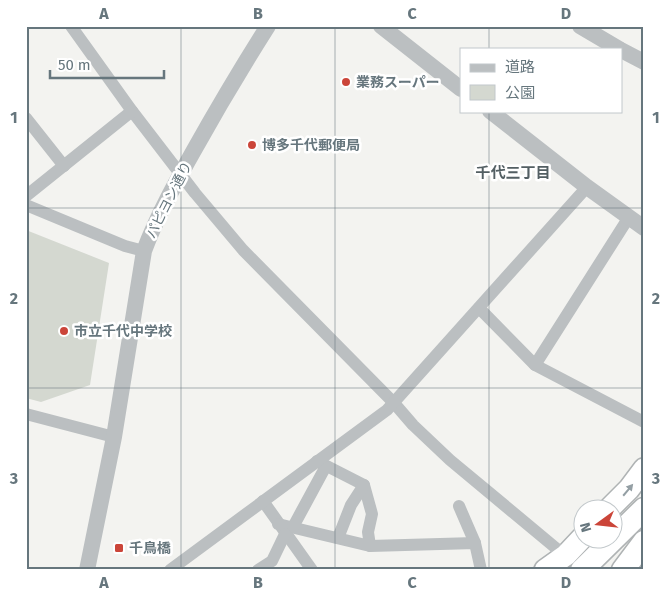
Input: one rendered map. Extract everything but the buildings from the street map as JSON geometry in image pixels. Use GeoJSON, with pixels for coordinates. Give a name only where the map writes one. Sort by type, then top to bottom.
{"type":"FeatureCollection","features":[{"type":"Feature","properties":{"kind":"highway"},"geometry":{"type":"LineString","coordinates":[[620,498],[644,469]]}},
{"type":"Feature","properties":{"kind":"highway"},"geometry":{"type":"LineString","coordinates":[[545,570],[576,565],[643,513]]}},
{"type":"Feature","properties":{"kind":"highway"},"geometry":{"type":"LineString","coordinates":[[588,570],[617,544],[643,513]]}},
{"type":"Feature","properties":{"kind":"highway"},"geometry":{"type":"LineString","coordinates":[[576,565],[580,548]]}},
{"type":"Feature","properties":{"kind":"street"},"geometry":{"type":"LineString","coordinates":[[71,26],[132,112],[243,250],[394,403],[413,425],[450,460],[576,565]]}},
{"type":"Feature","properties":{"kind":"street","name":"パピヨン通り"},"geometry":{"type":"LineString","coordinates":[[87,570],[114,437],[144,251],[153,228],[180,174],[234,79],[268,26]]}},
{"type":"Feature","properties":{"kind":"street"},"geometry":{"type":"LineString","coordinates":[[381,26],[460,88]]}},
{"type":"Feature","properties":{"kind":"street"},"geometry":{"type":"LineString","coordinates":[[580,26],[618,48]]}},
{"type":"Feature","properties":{"kind":"street"},"geometry":{"type":"LineString","coordinates":[[622,50],[644,62]]}},
{"type":"Feature","properties":{"kind":"street"},"geometry":{"type":"LineString","coordinates":[[26,196],[132,112]]}},
{"type":"Feature","properties":{"kind":"street"},"geometry":{"type":"LineString","coordinates":[[491,112],[587,187],[644,228]]}},
{"type":"Feature","properties":{"kind":"street"},"geometry":{"type":"LineString","coordinates":[[26,118],[64,166]]}},
{"type":"Feature","properties":{"kind":"street"},"geometry":{"type":"LineString","coordinates":[[170,570],[263,501],[322,464],[394,403],[587,187]]}},
{"type":"Feature","properties":{"kind":"street"},"geometry":{"type":"LineString","coordinates":[[26,205],[126,246],[144,251]]}},
{"type":"Feature","properties":{"kind":"street"},"geometry":{"type":"LineString","coordinates":[[534,365],[629,217]]}},
{"type":"Feature","properties":{"kind":"street"},"geometry":{"type":"LineString","coordinates":[[479,308],[534,365],[644,422]]}},
{"type":"Feature","properties":{"kind":"street"},"geometry":{"type":"LineString","coordinates":[[26,414],[114,437]]}},
{"type":"Feature","properties":{"kind":"street"},"geometry":{"type":"LineString","coordinates":[[322,464],[364,486],[372,514],[368,532],[370,546]]}},
{"type":"Feature","properties":{"kind":"street"},"geometry":{"type":"LineString","coordinates":[[258,570],[272,561],[285,528],[322,464]]}},
{"type":"Feature","properties":{"kind":"street"},"geometry":{"type":"LineString","coordinates":[[338,538],[351,505],[364,486]]}},
{"type":"Feature","properties":{"kind":"street"},"geometry":{"type":"LineString","coordinates":[[263,501],[285,528],[312,570]]}},
{"type":"Feature","properties":{"kind":"street"},"geometry":{"type":"LineString","coordinates":[[459,506],[474,543],[481,570]]}},
{"type":"Feature","properties":{"kind":"street"},"geometry":{"type":"LineString","coordinates":[[285,528],[370,546],[474,543]]}},
{"type":"Feature","properties":{"kind":"green space","name":"市立千代中学校"},"geometry":{"type":"Polygon","coordinates":[[[26,230],[109,263],[90,385],[41,402],[26,398],[26,230]]]}},
{"type":"Feature","properties":{"kind":"place","name":"業務スーパー"},"geometry":{"type":"Point","coordinates":[346,82]}},
{"type":"Feature","properties":{"kind":"place","name":"博多千代郵便局"},"geometry":{"type":"Point","coordinates":[252,145]}},
{"type":"Feature","properties":{"kind":"place","name":"市立千代中学校"},"geometry":{"type":"Point","coordinates":[64,331]}},
{"type":"Feature","properties":{"kind":"place","name":"千鳥橋"},"geometry":{"type":"Point","coordinates":[119,548]}},
{"type":"Feature","properties":{"kind":"district","name":"千代三丁目"},"geometry":{"type":"Point","coordinates":[513,173]}}]}
